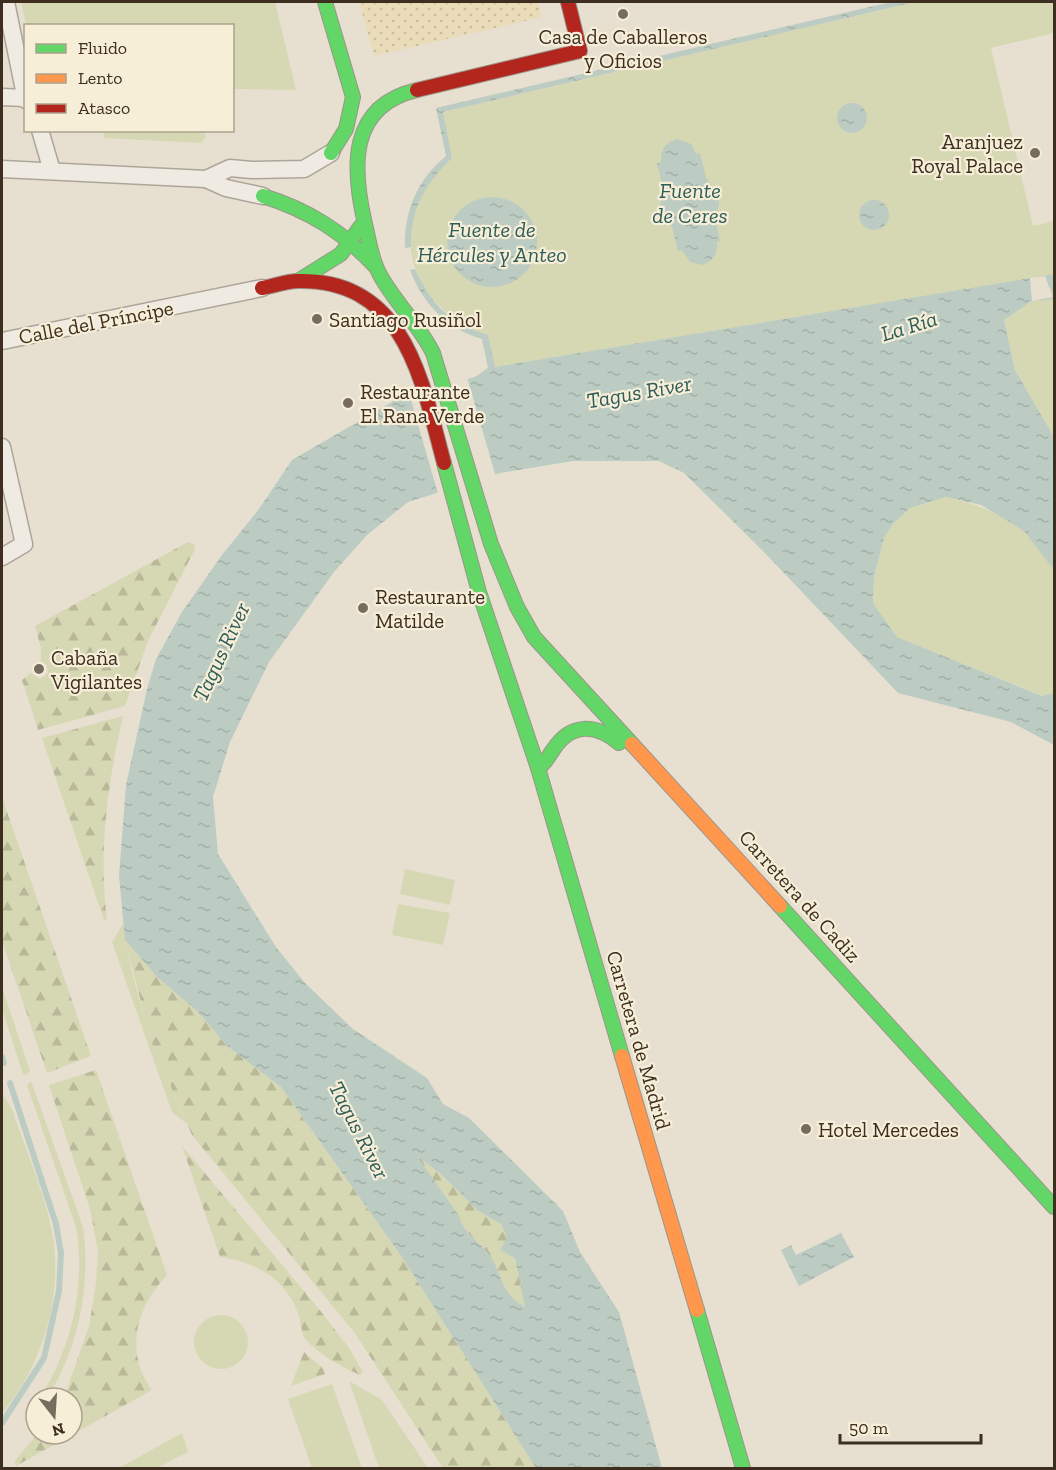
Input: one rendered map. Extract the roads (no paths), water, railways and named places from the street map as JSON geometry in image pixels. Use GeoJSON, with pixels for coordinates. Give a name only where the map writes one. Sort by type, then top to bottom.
{"type":"FeatureCollection","features":[{"type":"Feature","properties":{"kind":"main road"},"geometry":{"type":"LineString","coordinates":[[325,2],[353,97],[350,119],[331,153]]}},
{"type":"Feature","properties":{"kind":"main road"},"geometry":{"type":"LineString","coordinates":[[353,97],[363,105],[386,100],[403,93],[580,51],[568,2]]}},
{"type":"Feature","properties":{"kind":"main road"},"geometry":{"type":"LineString","coordinates":[[377,268],[364,216],[356,158],[365,125],[386,100]]}},
{"type":"Feature","properties":{"kind":"main road"},"geometry":{"type":"LineString","coordinates":[[263,196],[309,213],[332,225],[352,241],[377,268]]}},
{"type":"Feature","properties":{"kind":"main road"},"geometry":{"type":"LineString","coordinates":[[262,288],[297,281],[334,259],[352,241],[364,216]]}},
{"type":"Feature","properties":{"kind":"main road","name":"Carretera de Cadiz"},"geometry":{"type":"LineString","coordinates":[[377,268],[387,288],[426,339],[444,383],[494,555],[519,611],[548,655],[640,751],[1054,1207]]}},
{"type":"Feature","properties":{"kind":"main road","name":"Carretera de Madrid"},"geometry":{"type":"LineString","coordinates":[[297,281],[339,287],[374,302],[410,351],[424,389],[490,624],[538,768],[743,1468]]}},
{"type":"Feature","properties":{"kind":"main road"},"geometry":{"type":"LineString","coordinates":[[538,768],[546,764],[563,738],[590,726],[601,729],[628,751],[640,751]]}},
{"type":"Feature","properties":{"kind":"street"},"geometry":{"type":"LineString","coordinates":[[6,2],[24,94]]}},
{"type":"Feature","properties":{"kind":"street"},"geometry":{"type":"LineString","coordinates":[[2,97],[24,99]]}},
{"type":"Feature","properties":{"kind":"street"},"geometry":{"type":"LineString","coordinates":[[41,132],[52,171]]}},
{"type":"Feature","properties":{"kind":"street"},"geometry":{"type":"LineString","coordinates":[[200,178],[230,168],[304,169],[331,153]]}},
{"type":"Feature","properties":{"kind":"street"},"geometry":{"type":"LineString","coordinates":[[2,169],[200,178],[226,188],[263,196]]}},
{"type":"Feature","properties":{"kind":"street","name":"Calle del Príncipe"},"geometry":{"type":"LineString","coordinates":[[2,341],[262,288]]}},
{"type":"Feature","properties":{"kind":"street"},"geometry":{"type":"LineString","coordinates":[[2,447],[24,544],[2,557]]}},
{"type":"Feature","properties":{"kind":"water"},"geometry":{"type":"Polygon","coordinates":[[[891,2],[915,2],[443,112],[452,158],[434,178],[421,198],[413,221],[411,247],[405,248],[407,221],[414,197],[427,175],[446,156],[436,108],[891,2]]]}},
{"type":"Feature","properties":{"kind":"water"},"geometry":{"type":"Polygon","coordinates":[[[852,103],[858,104],[866,112],[866,124],[858,132],[852,133],[846,132],[838,124],[837,118],[838,112],[846,104],[852,103]]]}},
{"type":"Feature","properties":{"kind":"water","name":"Fuente de Ceres"},"geometry":{"type":"Polygon","coordinates":[[[677,139],[691,144],[696,154],[700,153],[706,178],[719,195],[715,218],[720,241],[717,242],[714,257],[702,265],[690,262],[682,250],[678,251],[672,227],[660,208],[663,188],[657,163],[661,162],[664,148],[677,139]]]}},
{"type":"Feature","properties":{"kind":"water","name":"Fuente de Hércules y Anteo"},"geometry":{"type":"Polygon","coordinates":[[[492,197],[509,200],[524,210],[534,225],[537,242],[534,259],[524,274],[509,284],[492,287],[475,284],[460,274],[450,259],[447,242],[450,225],[460,210],[475,200],[492,197]]]}},
{"type":"Feature","properties":{"kind":"water"},"geometry":{"type":"Polygon","coordinates":[[[874,200],[880,201],[888,209],[888,221],[880,229],[874,230],[868,229],[860,221],[859,215],[860,209],[868,201],[874,200]]]}},
{"type":"Feature","properties":{"kind":"water"},"geometry":{"type":"Polygon","coordinates":[[[415,269],[428,293],[443,311],[463,325],[488,335],[495,367],[1054,274],[1054,299],[1032,301],[1004,320],[1015,370],[1054,437],[1054,570],[1024,531],[981,505],[946,497],[910,508],[893,524],[884,538],[874,577],[873,603],[897,637],[1042,696],[1054,693],[1054,745],[1011,722],[898,693],[764,552],[684,473],[659,461],[573,461],[500,473],[408,502],[367,535],[334,572],[269,662],[230,742],[213,797],[218,854],[276,947],[305,983],[353,1029],[427,1078],[443,1104],[469,1118],[563,1211],[580,1252],[619,1312],[662,1468],[536,1468],[402,1257],[281,1087],[227,1046],[198,1012],[157,977],[125,940],[119,876],[126,785],[147,689],[156,659],[182,612],[222,555],[259,509],[292,460],[404,395],[475,377],[488,368],[482,339],[458,329],[438,314],[422,294],[410,270],[415,269]],[[417,1156],[459,1216],[465,1229],[491,1257],[511,1296],[525,1307],[515,1258],[500,1250],[507,1238],[502,1225],[477,1210],[442,1175],[417,1156]]]}},
{"type":"Feature","properties":{"kind":"water"},"geometry":{"type":"Polygon","coordinates":[[[841,1233],[854,1257],[799,1286],[781,1250],[791,1245],[796,1255],[841,1233]]]}},
{"type":"Feature","properties":{"kind":"waterway"},"geometry":{"type":"LineString","coordinates":[[2,1057],[4,1063]]}},
{"type":"Feature","properties":{"kind":"waterway"},"geometry":{"type":"LineString","coordinates":[[2,1423],[44,1358],[59,1291],[61,1253],[56,1224],[10,1083]]}},
{"type":"Feature","properties":{"kind":"place","name":"Casa de Caballeros y Oficios"},"geometry":{"type":"Point","coordinates":[623,14]}},
{"type":"Feature","properties":{"kind":"place","name":"Aranjuez Royal Palace"},"geometry":{"type":"Point","coordinates":[1035,153]}},
{"type":"Feature","properties":{"kind":"place","name":"Santiago Rusiñol"},"geometry":{"type":"Point","coordinates":[317,319]}},
{"type":"Feature","properties":{"kind":"place","name":"Restaurante El Rana Verde"},"geometry":{"type":"Point","coordinates":[348,403]}},
{"type":"Feature","properties":{"kind":"place","name":"Restaurante Matilde"},"geometry":{"type":"Point","coordinates":[363,608]}},
{"type":"Feature","properties":{"kind":"place","name":"Cabaña Vigilantes"},"geometry":{"type":"Point","coordinates":[39,669]}},
{"type":"Feature","properties":{"kind":"place","name":"Hotel Mercedes"},"geometry":{"type":"Point","coordinates":[806,1129]}},
{"type":"Feature","properties":{"kind":"water label","name":"La Ría"},"geometry":{"type":"Point","coordinates":[909,326]}},
{"type":"Feature","properties":{"kind":"water label","name":"Tagus River"},"geometry":{"type":"Point","coordinates":[639,392]}},
{"type":"Feature","properties":{"kind":"water label","name":"Tagus River"},"geometry":{"type":"Point","coordinates":[221,652]}},
{"type":"Feature","properties":{"kind":"water label","name":"Tagus River"},"geometry":{"type":"Point","coordinates":[359,1130]}}]}
